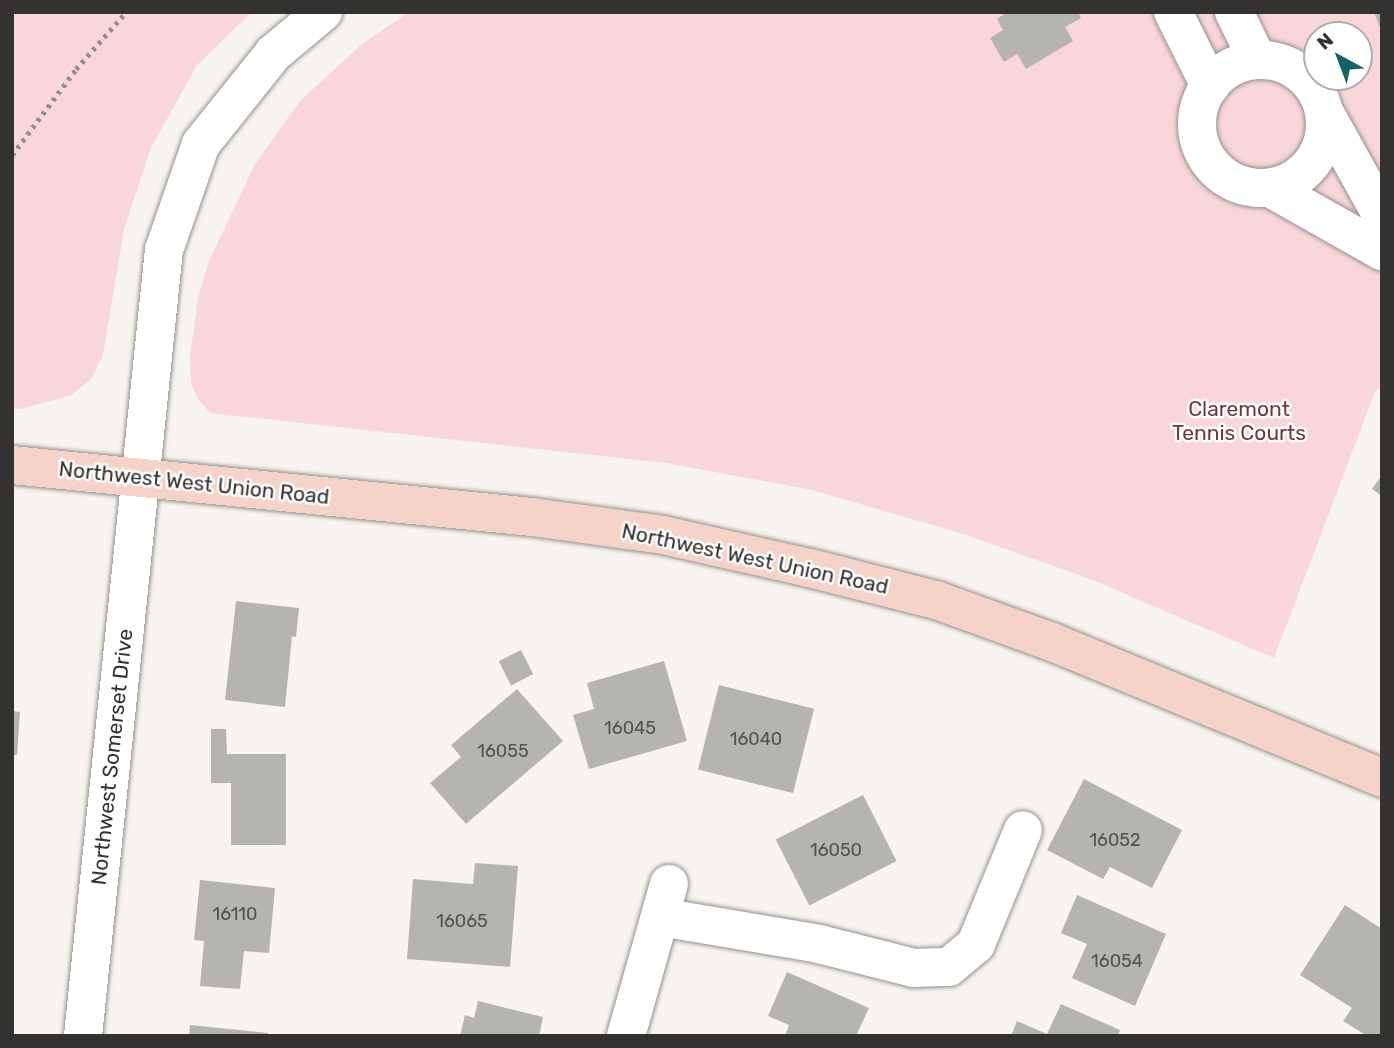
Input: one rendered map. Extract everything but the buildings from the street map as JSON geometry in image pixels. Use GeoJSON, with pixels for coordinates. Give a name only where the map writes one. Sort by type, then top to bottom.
{"type":"FeatureCollection","features":[{"type":"Feature","properties":{"kind":"main road","name":"Northwest West Union Road"},"geometry":{"type":"LineString","coordinates":[[12,465],[532,517],[663,535],[810,568],[936,600],[1052,642],[1382,778]]}},
{"type":"Feature","properties":{"kind":"street","name":"Northwest Somerset Drive"},"geometry":{"type":"LineString","coordinates":[[83,1036],[164,250],[201,144],[274,53],[323,12]]}},
{"type":"Feature","properties":{"kind":"street"},"geometry":{"type":"LineString","coordinates":[[1173,12],[1210,86]]}},
{"type":"Feature","properties":{"kind":"street"},"geometry":{"type":"LineString","coordinates":[[1234,12],[1258,59]]}},
{"type":"Feature","properties":{"kind":"street"},"geometry":{"type":"LineString","coordinates":[[1326,115],[1324,140],[1313,163],[1294,180],[1270,188],[1245,187],[1222,176],[1206,157],[1197,134],[1199,108],[1210,86],[1228,68],[1258,59],[1277,62],[1300,72],[1317,91],[1326,115],[1382,216]]}},
{"type":"Feature","properties":{"kind":"street"},"geometry":{"type":"LineString","coordinates":[[1270,188],[1382,251]]}},
{"type":"Feature","properties":{"kind":"street"},"geometry":{"type":"LineString","coordinates":[[626,1036],[665,900],[914,968],[949,967],[976,944],[1023,830]]}},
{"type":"Feature","properties":{"kind":"path"},"geometry":{"type":"LineString","coordinates":[[12,155],[76,69],[126,12]]}},
{"type":"Feature","properties":{"kind":"green space"},"geometry":{"type":"Polygon","coordinates":[[[12,12],[252,12],[197,65],[151,148],[124,230],[103,355],[91,379],[72,395],[21,409],[12,408],[12,12]]]}},
{"type":"Feature","properties":{"kind":"green space","name":"Claremont Tennis Courts"},"geometry":{"type":"Polygon","coordinates":[[[409,12],[1382,12],[1382,385],[1375,392],[1274,658],[1093,580],[960,533],[812,490],[666,463],[210,413],[198,399],[191,383],[190,357],[198,298],[209,261],[255,164],[300,101],[362,44],[409,12]]]}}]}
